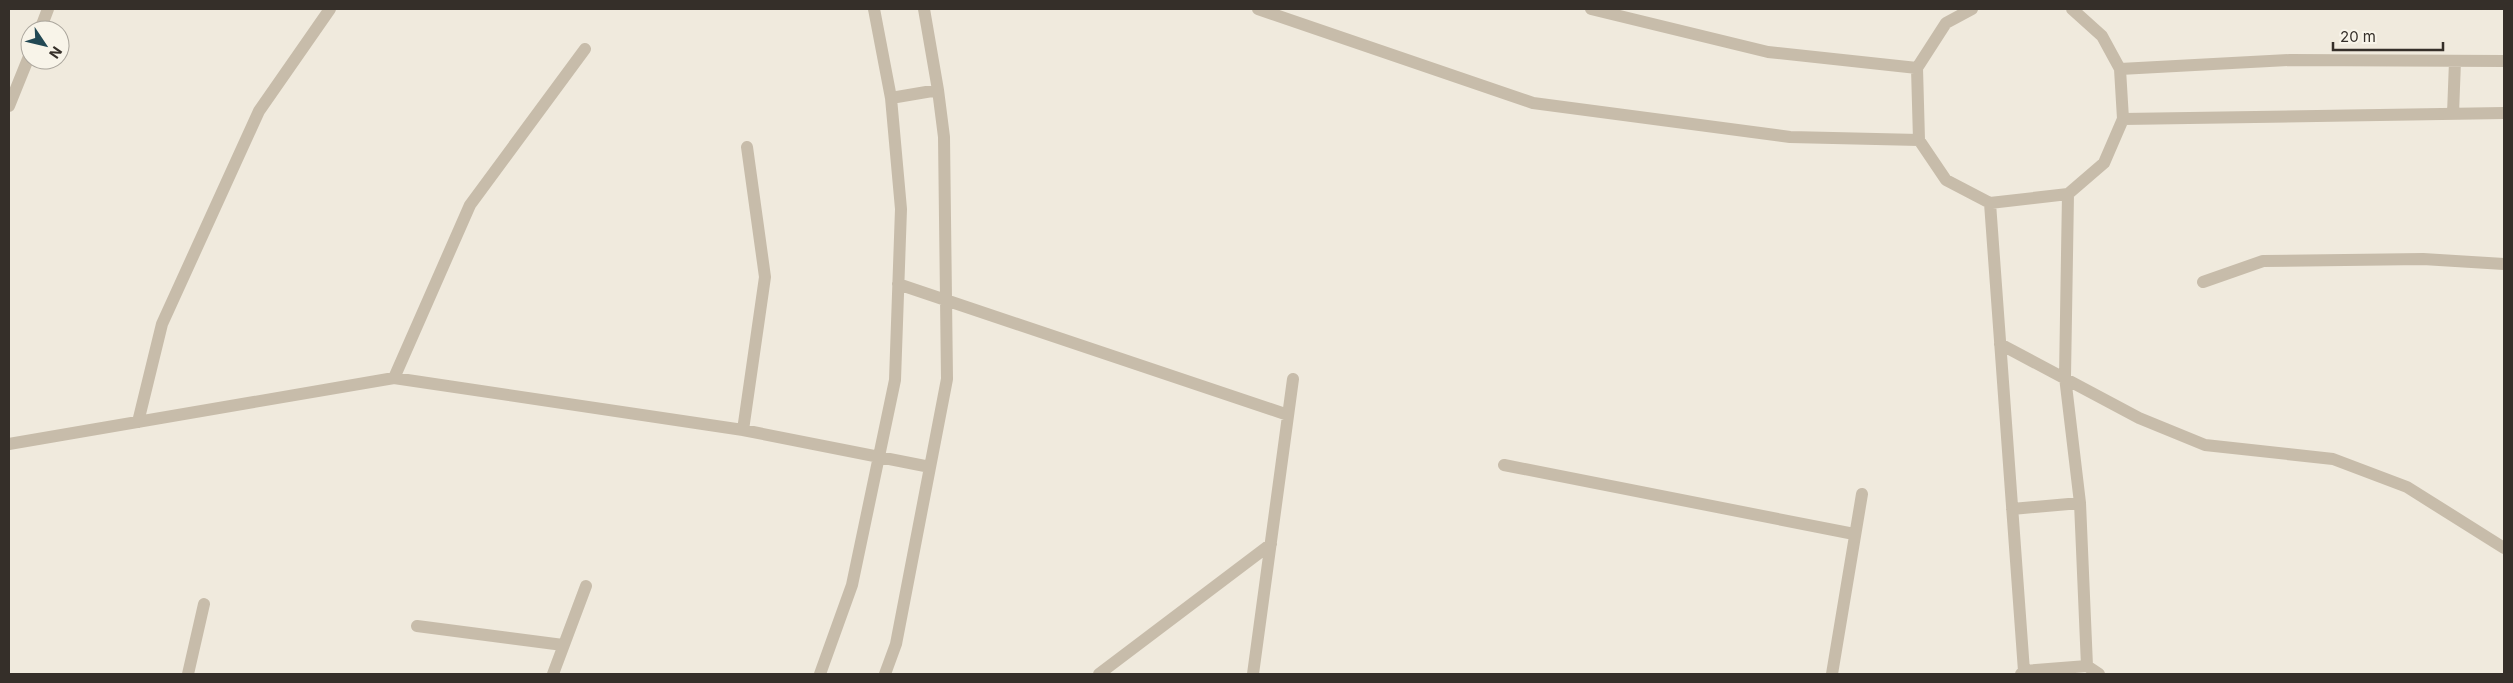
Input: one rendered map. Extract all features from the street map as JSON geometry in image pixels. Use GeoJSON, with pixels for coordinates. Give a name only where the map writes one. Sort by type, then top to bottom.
{"type":"FeatureCollection","features":[{"type":"Feature","properties":{"kind":"street"},"geometry":{"type":"LineString","coordinates":[[138,422],[162,324],[255,120],[330,9]]}},
{"type":"Feature","properties":{"kind":"street"},"geometry":{"type":"LineString","coordinates":[[820,674],[852,585],[895,380],[901,209],[891,98],[874,9]]}},
{"type":"Feature","properties":{"kind":"street"},"geometry":{"type":"LineString","coordinates":[[885,674],[896,644],[947,379],[944,137],[924,9]]}},
{"type":"Feature","properties":{"kind":"street"},"geometry":{"type":"LineString","coordinates":[[1258,9],[1533,103],[1790,137],[1919,140]]}},
{"type":"Feature","properties":{"kind":"street"},"geometry":{"type":"LineString","coordinates":[[1592,9],[1768,52],[1917,68]]}},
{"type":"Feature","properties":{"kind":"street"},"geometry":{"type":"LineString","coordinates":[[1972,9],[1946,23],[1917,68],[1919,140],[1946,180],[1990,204],[2068,194],[2104,163],[2123,120],[2120,69],[2102,36],[2074,9]]}},
{"type":"Feature","properties":{"kind":"street"},"geometry":{"type":"LineString","coordinates":[[394,378],[470,205],[585,49]]}},
{"type":"Feature","properties":{"kind":"street"},"geometry":{"type":"LineString","coordinates":[[2120,69],[2290,60],[2504,61]]}},
{"type":"Feature","properties":{"kind":"street"},"geometry":{"type":"LineString","coordinates":[[2453,114],[2455,60]]}},
{"type":"Feature","properties":{"kind":"street"},"geometry":{"type":"LineString","coordinates":[[9,106],[24,70]]}},
{"type":"Feature","properties":{"kind":"street"},"geometry":{"type":"LineString","coordinates":[[891,98],[938,90]]}},
{"type":"Feature","properties":{"kind":"street"},"geometry":{"type":"LineString","coordinates":[[2123,120],[2504,113]]}},
{"type":"Feature","properties":{"kind":"street"},"geometry":{"type":"LineString","coordinates":[[743,430],[765,277],[747,146]]}},
{"type":"Feature","properties":{"kind":"street"},"geometry":{"type":"LineString","coordinates":[[2068,194],[2065,377],[2080,503],[2087,666]]}},
{"type":"Feature","properties":{"kind":"street"},"geometry":{"type":"LineString","coordinates":[[1990,204],[2022,673],[2087,666],[2099,674]]}},
{"type":"Feature","properties":{"kind":"street"},"geometry":{"type":"LineString","coordinates":[[2203,282],[2263,262],[2423,259],[2504,264]]}},
{"type":"Feature","properties":{"kind":"street"},"geometry":{"type":"LineString","coordinates":[[898,284],[1288,415]]}},
{"type":"Feature","properties":{"kind":"street"},"geometry":{"type":"LineString","coordinates":[[2000,344],[2139,418],[2205,444],[2333,460],[2407,487],[2504,548]]}},
{"type":"Feature","properties":{"kind":"street"},"geometry":{"type":"LineString","coordinates":[[9,444],[394,378],[743,430],[930,467]]}},
{"type":"Feature","properties":{"kind":"street"},"geometry":{"type":"LineString","coordinates":[[1253,674],[1293,379]]}},
{"type":"Feature","properties":{"kind":"street"},"geometry":{"type":"LineString","coordinates":[[1504,465],[1854,534]]}},
{"type":"Feature","properties":{"kind":"street"},"geometry":{"type":"LineString","coordinates":[[1833,674],[1854,534],[1862,494]]}},
{"type":"Feature","properties":{"kind":"street"},"geometry":{"type":"LineString","coordinates":[[2012,510],[2080,503]]}},
{"type":"Feature","properties":{"kind":"street"},"geometry":{"type":"LineString","coordinates":[[1099,674],[1271,544]]}},
{"type":"Feature","properties":{"kind":"street"},"geometry":{"type":"LineString","coordinates":[[553,674],[586,586]]}},
{"type":"Feature","properties":{"kind":"street"},"geometry":{"type":"LineString","coordinates":[[188,674],[204,604]]}},
{"type":"Feature","properties":{"kind":"street"},"geometry":{"type":"LineString","coordinates":[[417,626],[563,645]]}}]}
